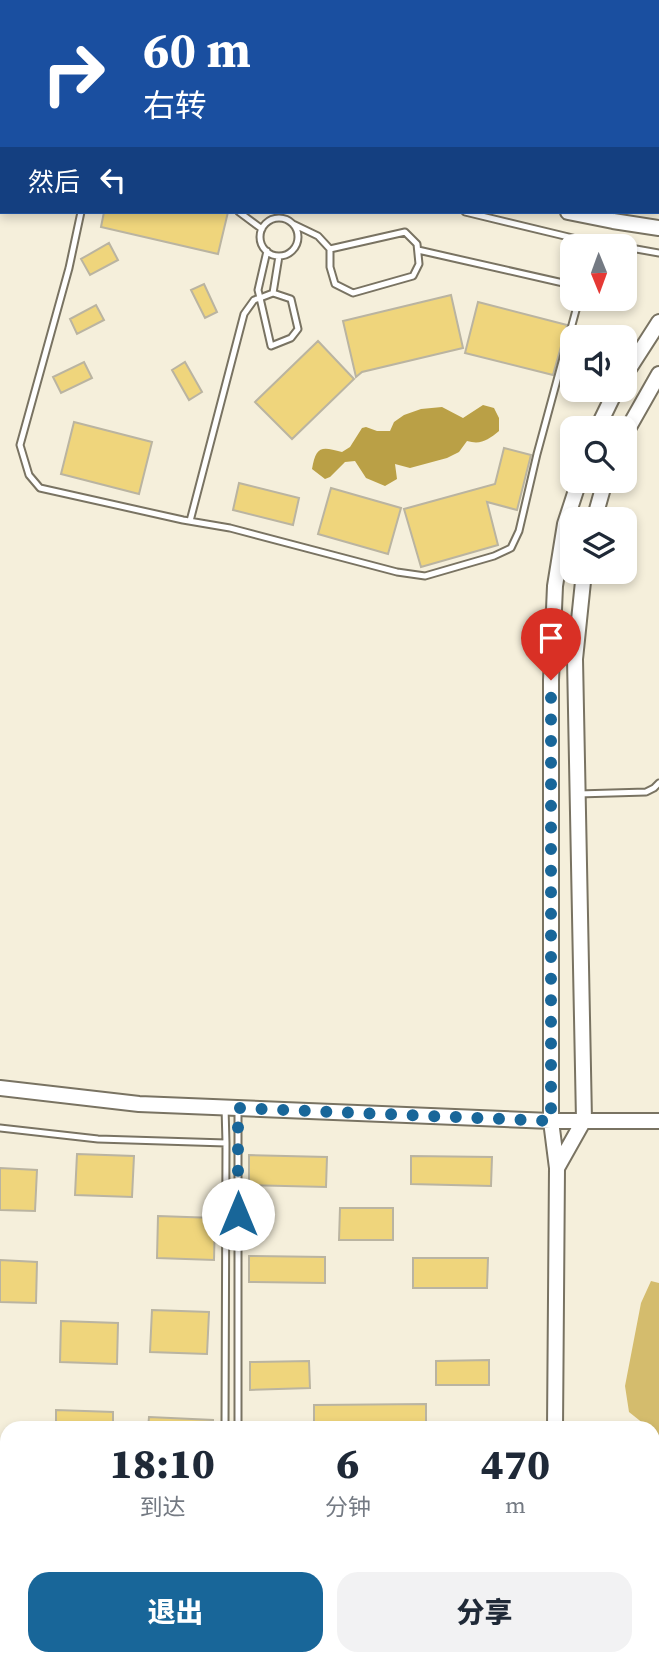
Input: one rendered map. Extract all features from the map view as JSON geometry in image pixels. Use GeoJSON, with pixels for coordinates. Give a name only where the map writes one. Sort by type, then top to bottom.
{"type":"FeatureCollection","features":[{"type":"Feature","properties":{"kind":"main road"},"geometry":{"type":"LineString","coordinates":[[578,214],[659,228]]}},
{"type":"Feature","properties":{"kind":"main road"},"geometry":{"type":"LineString","coordinates":[[637,356],[659,322]]}},
{"type":"Feature","properties":{"kind":"main road"},"geometry":{"type":"LineString","coordinates":[[635,416],[659,374]]}},
{"type":"Feature","properties":{"kind":"main road"},"geometry":{"type":"LineString","coordinates":[[555,1421],[557,1168],[551,1121],[551,680],[555,586],[565,524],[575,493]]}},
{"type":"Feature","properties":{"kind":"main road"},"geometry":{"type":"LineString","coordinates":[[557,1168],[584,1120],[575,659],[583,584]]}},
{"type":"Feature","properties":{"kind":"main road"},"geometry":{"type":"LineString","coordinates":[[0,1088],[139,1104],[551,1121],[659,1121]]}},
{"type":"Feature","properties":{"kind":"lane"},"geometry":{"type":"LineString","coordinates":[[81,214],[69,268],[20,444],[29,475],[40,488],[230,528],[397,572],[425,576],[494,556],[511,548],[519,531],[575,312]]}},
{"type":"Feature","properties":{"kind":"lane"},"geometry":{"type":"LineString","coordinates":[[242,214],[262,229]]}},
{"type":"Feature","properties":{"kind":"lane"},"geometry":{"type":"LineString","coordinates":[[473,214],[560,235]]}},
{"type":"Feature","properties":{"kind":"lane"},"geometry":{"type":"LineString","coordinates":[[285,215],[298,234],[297,244],[289,253],[279,256],[268,253],[261,245],[260,234],[264,224],[285,215]]}},
{"type":"Feature","properties":{"kind":"lane"},"geometry":{"type":"LineString","coordinates":[[293,224],[318,236],[330,249],[330,267],[335,284],[353,293],[413,276],[419,264],[417,244],[405,232],[330,249]]}},
{"type":"Feature","properties":{"kind":"lane"},"geometry":{"type":"LineString","coordinates":[[637,249],[659,253]]}},
{"type":"Feature","properties":{"kind":"lane"},"geometry":{"type":"LineString","coordinates":[[418,250],[560,282]]}},
{"type":"Feature","properties":{"kind":"lane"},"geometry":{"type":"LineString","coordinates":[[190,521],[244,314],[254,300],[260,299],[273,293],[291,299],[298,329],[291,338],[271,346],[260,299],[258,290],[267,251]]}},
{"type":"Feature","properties":{"kind":"lane"},"geometry":{"type":"LineString","coordinates":[[273,293],[279,256]]}},
{"type":"Feature","properties":{"kind":"lane"},"geometry":{"type":"LineString","coordinates":[[577,794],[646,792],[659,783]]}},
{"type":"Feature","properties":{"kind":"lane"},"geometry":{"type":"LineString","coordinates":[[225,1421],[226,1143],[232,1107]]}},
{"type":"Feature","properties":{"kind":"lane"},"geometry":{"type":"LineString","coordinates":[[232,1107],[238,1421]]}},
{"type":"Feature","properties":{"kind":"lane"},"geometry":{"type":"LineString","coordinates":[[0,1128],[98,1139],[226,1143]]}},
{"type":"Feature","properties":{"kind":"shaded area"},"geometry":{"type":"Polygon","coordinates":[[[483,405],[494,408],[499,418],[499,431],[484,441],[467,441],[459,452],[447,458],[410,468],[395,464],[397,479],[385,486],[366,478],[355,461],[345,462],[325,479],[312,469],[318,452],[329,449],[342,452],[350,447],[362,428],[390,431],[394,422],[421,409],[442,407],[463,418],[483,405]]]}},
{"type":"Feature","properties":{"kind":"shaded area"},"geometry":{"type":"Polygon","coordinates":[[[651,1281],[659,1283],[659,1421],[640,1421],[629,1412],[625,1386],[641,1303],[651,1281]]]}},
{"type":"Feature","properties":{"kind":"building"},"geometry":{"type":"Polygon","coordinates":[[[104,214],[228,214],[218,254],[101,227],[104,214]]]}},
{"type":"Feature","properties":{"kind":"building"},"geometry":{"type":"Polygon","coordinates":[[[109,243],[118,260],[90,275],[81,259],[109,243]]]}},
{"type":"Feature","properties":{"kind":"building"},"geometry":{"type":"Polygon","coordinates":[[[204,284],[217,312],[205,318],[191,290],[204,284]]]}},
{"type":"Feature","properties":{"kind":"building"},"geometry":{"type":"Polygon","coordinates":[[[451,295],[463,348],[362,372],[356,377],[343,321],[451,295]]]}},
{"type":"Feature","properties":{"kind":"building"},"geometry":{"type":"Polygon","coordinates":[[[478,302],[567,325],[560,325],[560,350],[553,375],[465,353],[478,302]]]}},
{"type":"Feature","properties":{"kind":"building"},"geometry":{"type":"Polygon","coordinates":[[[96,305],[104,320],[77,334],[70,319],[96,305]]]}},
{"type":"Feature","properties":{"kind":"building"},"geometry":{"type":"Polygon","coordinates":[[[318,341],[354,379],[292,439],[255,402],[318,341]]]}},
{"type":"Feature","properties":{"kind":"building"},"geometry":{"type":"Polygon","coordinates":[[[84,362],[92,378],[61,393],[53,377],[84,362]]]}},
{"type":"Feature","properties":{"kind":"building"},"geometry":{"type":"Polygon","coordinates":[[[185,362],[202,392],[189,400],[172,370],[185,362]]]}},
{"type":"Feature","properties":{"kind":"building"},"geometry":{"type":"Polygon","coordinates":[[[74,422],[152,442],[139,494],[61,474],[74,422]]]}},
{"type":"Feature","properties":{"kind":"building"},"geometry":{"type":"Polygon","coordinates":[[[504,448],[531,455],[517,510],[487,502],[498,545],[421,567],[404,509],[495,484],[504,448]]]}},
{"type":"Feature","properties":{"kind":"building"},"geometry":{"type":"Polygon","coordinates":[[[239,483],[299,498],[293,525],[233,510],[239,483]]]}},
{"type":"Feature","properties":{"kind":"building"},"geometry":{"type":"Polygon","coordinates":[[[331,488],[401,508],[388,554],[318,534],[331,488]]]}},
{"type":"Feature","properties":{"kind":"building"},"geometry":{"type":"Polygon","coordinates":[[[77,1154],[134,1156],[132,1197],[75,1195],[77,1154]]]}},
{"type":"Feature","properties":{"kind":"building"},"geometry":{"type":"Polygon","coordinates":[[[249,1155],[327,1157],[326,1187],[249,1185],[249,1155]]]}},
{"type":"Feature","properties":{"kind":"building"},"geometry":{"type":"Polygon","coordinates":[[[411,1156],[492,1157],[491,1186],[411,1184],[411,1156]]]}},
{"type":"Feature","properties":{"kind":"building"},"geometry":{"type":"Polygon","coordinates":[[[0,1168],[37,1170],[35,1211],[0,1210],[0,1168]]]}},
{"type":"Feature","properties":{"kind":"building"},"geometry":{"type":"Polygon","coordinates":[[[340,1208],[393,1208],[393,1240],[339,1240],[340,1208]]]}},
{"type":"Feature","properties":{"kind":"building"},"geometry":{"type":"Polygon","coordinates":[[[158,1216],[215,1218],[214,1260],[157,1258],[158,1216]]]}},
{"type":"Feature","properties":{"kind":"building"},"geometry":{"type":"Polygon","coordinates":[[[249,1256],[325,1257],[325,1283],[249,1282],[249,1256]]]}},
{"type":"Feature","properties":{"kind":"building"},"geometry":{"type":"Polygon","coordinates":[[[413,1258],[488,1258],[487,1288],[413,1288],[413,1258]]]}},
{"type":"Feature","properties":{"kind":"building"},"geometry":{"type":"Polygon","coordinates":[[[0,1260],[37,1262],[36,1303],[0,1302],[0,1260]]]}},
{"type":"Feature","properties":{"kind":"building"},"geometry":{"type":"Polygon","coordinates":[[[152,1310],[209,1312],[207,1354],[150,1352],[152,1310]]]}},
{"type":"Feature","properties":{"kind":"building"},"geometry":{"type":"Polygon","coordinates":[[[61,1321],[118,1323],[117,1364],[60,1362],[61,1321]]]}},
{"type":"Feature","properties":{"kind":"building"},"geometry":{"type":"Polygon","coordinates":[[[489,1360],[489,1385],[436,1385],[436,1361],[489,1360]]]}},
{"type":"Feature","properties":{"kind":"building"},"geometry":{"type":"Polygon","coordinates":[[[309,1361],[310,1388],[250,1390],[250,1362],[309,1361]]]}},
{"type":"Feature","properties":{"kind":"building"},"geometry":{"type":"Polygon","coordinates":[[[426,1404],[426,1421],[314,1421],[314,1405],[426,1404]]]}},
{"type":"Feature","properties":{"kind":"building"},"geometry":{"type":"Polygon","coordinates":[[[56,1410],[113,1412],[113,1421],[56,1421],[56,1410]]]}},
{"type":"Feature","properties":{"kind":"building"},"geometry":{"type":"Polygon","coordinates":[[[149,1417],[213,1420],[213,1421],[149,1421],[149,1417]]]}},
{"type":"Feature","properties":{"kind":"route"},"geometry":{"type":"LineString","coordinates":[[238,1214],[238,1108],[551,1121],[551,680]]}}]}
